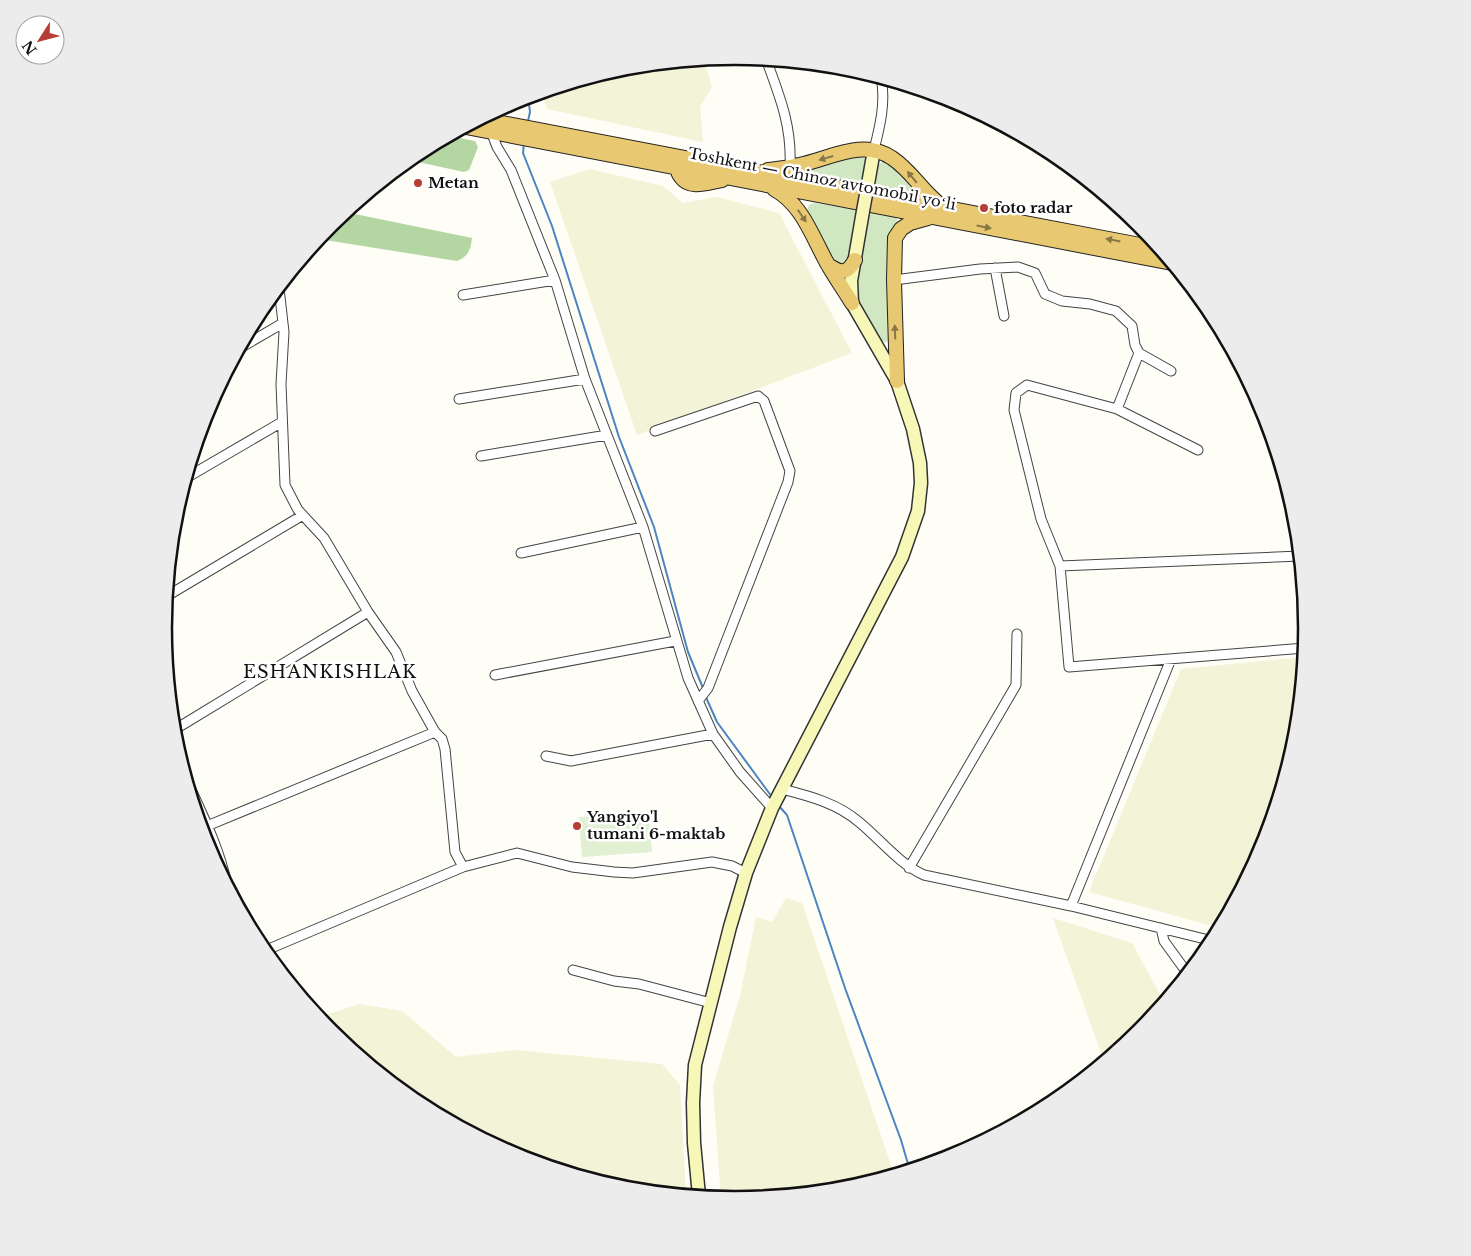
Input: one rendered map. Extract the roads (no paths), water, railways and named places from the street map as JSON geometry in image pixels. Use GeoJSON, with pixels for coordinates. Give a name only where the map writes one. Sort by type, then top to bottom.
{"type":"FeatureCollection","features":[{"type":"Feature","properties":{"kind":"highway","name":"Toshkent — Chinoz avtomobil yoʻli"},"geometry":{"type":"LineString","coordinates":[[487,123],[499,130]]}},
{"type":"Feature","properties":{"kind":"highway","name":"Toshkent — Chinoz avtomobil yoʻli"},"geometry":{"type":"LineString","coordinates":[[477,128],[539,136],[681,163],[752,171],[1162,261]]}},
{"type":"Feature","properties":{"kind":"highway"},"geometry":{"type":"LineString","coordinates":[[752,171],[790,167],[856,150],[874,150],[896,160],[932,199],[941,213],[916,220],[905,226],[898,233],[895,244],[896,381]]}},
{"type":"Feature","properties":{"kind":"highway","name":"Toshkent — Chinoz avtomobil yoʻli"},"geometry":{"type":"LineString","coordinates":[[681,163],[682,179],[693,184],[734,178],[766,185],[941,213]]}},
{"type":"Feature","properties":{"kind":"highway"},"geometry":{"type":"LineString","coordinates":[[766,185],[788,198],[797,209],[807,223],[828,264],[852,303]]}},
{"type":"Feature","properties":{"kind":"highway","name":"Toshkent — Chinoz avtomobil yoʻli"},"geometry":{"type":"LineString","coordinates":[[1008,226],[1150,247]]}},
{"type":"Feature","properties":{"kind":"highway"},"geometry":{"type":"LineString","coordinates":[[828,264],[836,270],[846,271],[850,269],[854,260]]}},
{"type":"Feature","properties":{"kind":"main road"},"geometry":{"type":"LineString","coordinates":[[699,1190],[694,1133],[695,1065],[730,926],[746,873],[772,808],[894,573],[909,540],[916,518],[921,483],[920,463],[912,429],[896,381],[852,303],[851,282],[854,260],[874,150]]}},
{"type":"Feature","properties":{"kind":"street"},"geometry":{"type":"LineString","coordinates":[[768,66],[787,121],[791,146],[790,167]]}},
{"type":"Feature","properties":{"kind":"street"},"geometry":{"type":"LineString","coordinates":[[874,150],[883,111],[882,84]]}},
{"type":"Feature","properties":{"kind":"street"},"geometry":{"type":"LineString","coordinates":[[499,130],[497,147],[511,170],[555,280],[585,379],[643,527],[675,641],[688,678],[713,734],[740,772],[772,808]]}},
{"type":"Feature","properties":{"kind":"street"},"geometry":{"type":"LineString","coordinates":[[894,280],[1018,266],[1035,273],[1045,294],[1062,301],[1090,304],[1116,311],[1132,326],[1135,345],[1139,353],[1171,371]]}},
{"type":"Feature","properties":{"kind":"street"},"geometry":{"type":"LineString","coordinates":[[995,268],[1004,316]]}},
{"type":"Feature","properties":{"kind":"street"},"geometry":{"type":"LineString","coordinates":[[463,295],[555,280]]}},
{"type":"Feature","properties":{"kind":"street"},"geometry":{"type":"LineString","coordinates":[[279,298],[283,323],[282,422],[285,485],[303,515],[324,538],[368,612],[396,652],[412,692],[435,732],[442,738],[445,749],[455,852],[463,867]]}},
{"type":"Feature","properties":{"kind":"street"},"geometry":{"type":"LineString","coordinates":[[251,342],[283,323]]}},
{"type":"Feature","properties":{"kind":"street"},"geometry":{"type":"LineString","coordinates":[[1117,409],[1139,353]]}},
{"type":"Feature","properties":{"kind":"street"},"geometry":{"type":"LineString","coordinates":[[459,399],[585,379]]}},
{"type":"Feature","properties":{"kind":"street"},"geometry":{"type":"LineString","coordinates":[[1198,450],[1117,409],[1026,385],[1016,393],[1014,410],[1041,519],[1060,566],[1069,667],[1297,649]]}},
{"type":"Feature","properties":{"kind":"street"},"geometry":{"type":"LineString","coordinates":[[655,431],[758,396],[764,401],[790,471],[785,491],[708,688],[698,701]]}},
{"type":"Feature","properties":{"kind":"street"},"geometry":{"type":"LineString","coordinates":[[195,473],[282,422]]}},
{"type":"Feature","properties":{"kind":"street"},"geometry":{"type":"LineString","coordinates":[[480,456],[607,435]]}},
{"type":"Feature","properties":{"kind":"street"},"geometry":{"type":"LineString","coordinates":[[174,592],[303,515]]}},
{"type":"Feature","properties":{"kind":"street"},"geometry":{"type":"LineString","coordinates":[[521,553],[643,527]]}},
{"type":"Feature","properties":{"kind":"street"},"geometry":{"type":"LineString","coordinates":[[1060,566],[1294,556]]}},
{"type":"Feature","properties":{"kind":"street"},"geometry":{"type":"LineString","coordinates":[[181,726],[368,612]]}},
{"type":"Feature","properties":{"kind":"street"},"geometry":{"type":"LineString","coordinates":[[909,868],[1016,685],[1017,634]]}},
{"type":"Feature","properties":{"kind":"street"},"geometry":{"type":"LineString","coordinates":[[495,675],[675,641]]}},
{"type":"Feature","properties":{"kind":"street"},"geometry":{"type":"LineString","coordinates":[[1071,906],[1171,659]]}},
{"type":"Feature","properties":{"kind":"street"},"geometry":{"type":"LineString","coordinates":[[208,826],[435,732]]}},
{"type":"Feature","properties":{"kind":"street"},"geometry":{"type":"LineString","coordinates":[[546,756],[571,761],[713,734]]}},
{"type":"Feature","properties":{"kind":"street"},"geometry":{"type":"LineString","coordinates":[[780,792],[816,798],[839,808],[859,821],[909,868],[924,875],[1071,906],[1205,939]]}},
{"type":"Feature","properties":{"kind":"street"},"geometry":{"type":"LineString","coordinates":[[272,948],[463,867],[518,853],[572,867],[614,872],[633,873],[712,862],[732,866],[746,873]]}},
{"type":"Feature","properties":{"kind":"street"},"geometry":{"type":"LineString","coordinates":[[1161,928],[1164,941],[1184,968]]}},
{"type":"Feature","properties":{"kind":"street"},"geometry":{"type":"LineString","coordinates":[[573,970],[711,1002]]}},
{"type":"Feature","properties":{"kind":"waterway"},"geometry":{"type":"LineString","coordinates":[[528,121],[529,105]]}},
{"type":"Feature","properties":{"kind":"waterway"},"geometry":{"type":"LineString","coordinates":[[524,143],[523,153],[552,226],[619,437],[654,527],[688,652],[703,688]]}},
{"type":"Feature","properties":{"kind":"waterway"},"geometry":{"type":"LineString","coordinates":[[705,695],[717,722],[772,797]]}},
{"type":"Feature","properties":{"kind":"waterway"},"geometry":{"type":"LineString","coordinates":[[778,805],[787,815],[845,988],[908,1164]]}},
{"type":"Feature","properties":{"kind":"place","name":"Metan"},"geometry":{"type":"Point","coordinates":[418,183]}},
{"type":"Feature","properties":{"kind":"place","name":"foto radar"},"geometry":{"type":"Point","coordinates":[984,208]}},
{"type":"Feature","properties":{"kind":"place","name":"Yangiyo'l tumani 6-maktab"},"geometry":{"type":"Point","coordinates":[577,826]}},
{"type":"Feature","properties":{"kind":"district","name":"ESHANKISHLAK"},"geometry":{"type":"Point","coordinates":[330,672]}}]}
